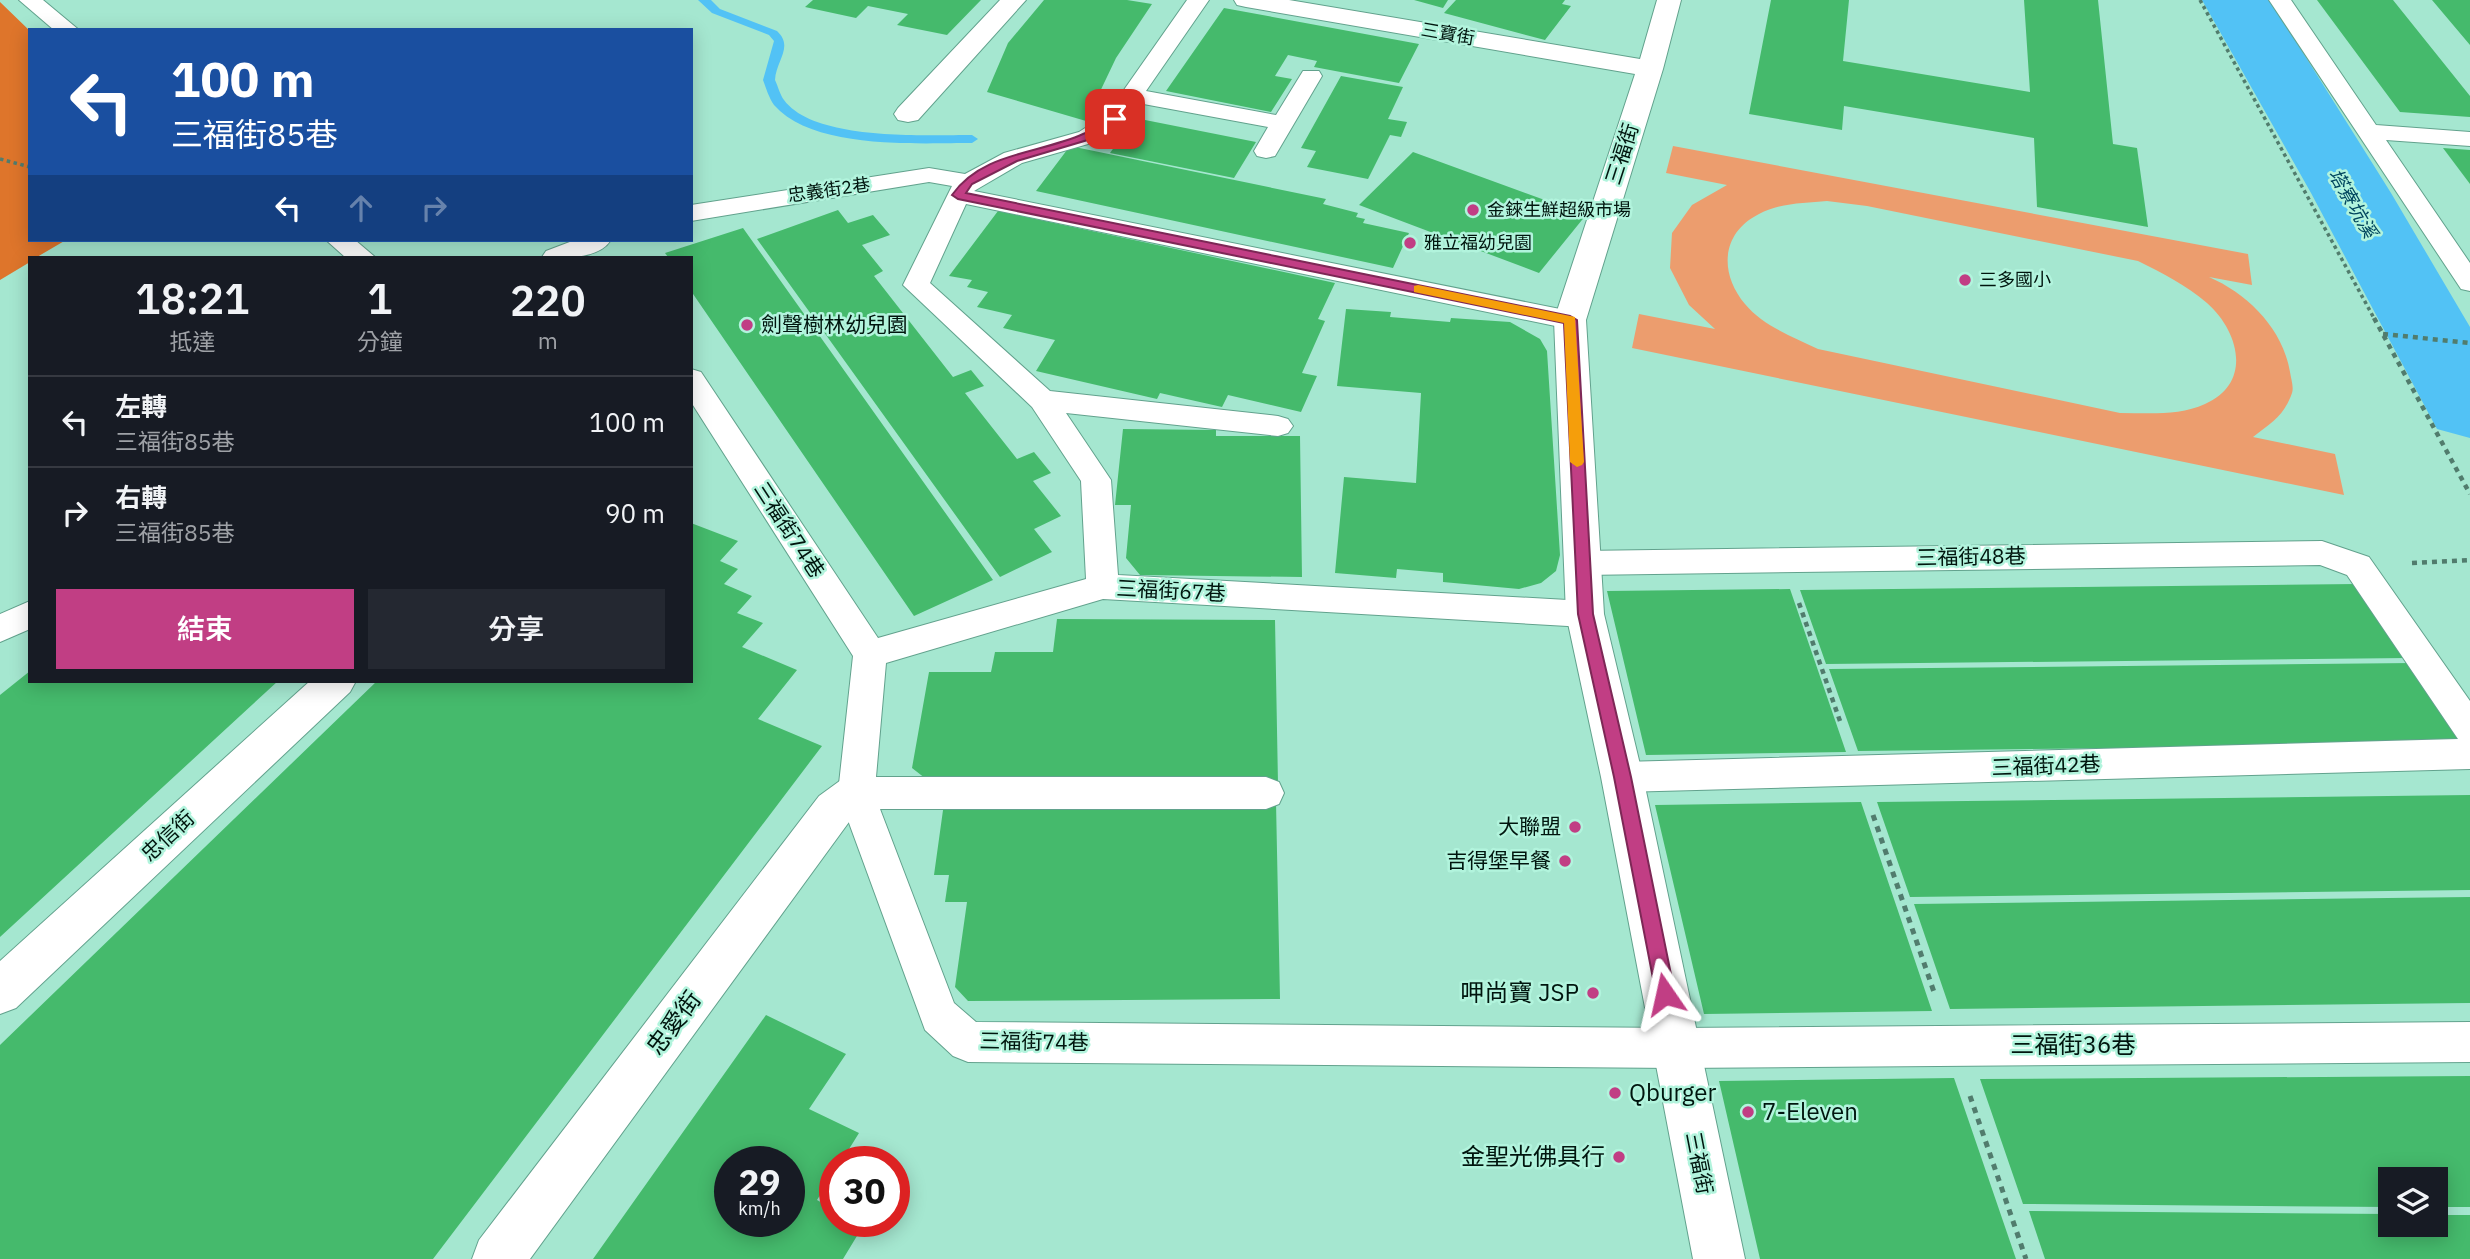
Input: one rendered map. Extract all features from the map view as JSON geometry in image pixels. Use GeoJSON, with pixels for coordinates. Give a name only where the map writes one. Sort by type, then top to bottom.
{"type":"FeatureCollection","features":[{"type":"Feature","properties":{"kind":"street"},"geometry":{"type":"LineString","coordinates":[[908,114],[1014,0]]}},
{"type":"Feature","properties":{"kind":"street","name":"三寶街"},"geometry":{"type":"LineString","coordinates":[[1246,0],[1650,69]]}},
{"type":"Feature","properties":{"kind":"street","name":"三福街"},"geometry":{"type":"LineString","coordinates":[[1669,0],[1650,69],[1570,320],[1586,614],[1622,777],[1718,1259]]}},
{"type":"Feature","properties":{"kind":"street","name":"忠信街"},"geometry":{"type":"LineString","coordinates":[[0,992],[335,683]]}},
{"type":"Feature","properties":{"kind":"street","name":"忠愛街"},"geometry":{"type":"LineString","coordinates":[[498,1259],[834,809],[856,793]]}},
{"type":"Feature","properties":{"kind":"lane"},"geometry":{"type":"LineString","coordinates":[[30,0],[65,28]]}},
{"type":"Feature","properties":{"kind":"lane"},"geometry":{"type":"LineString","coordinates":[[963,188],[1013,158],[1087,136],[1115,119],[1198,0]]}},
{"type":"Feature","properties":{"kind":"lane"},"geometry":{"type":"LineString","coordinates":[[2280,0],[2470,283]]}},
{"type":"Feature","properties":{"kind":"lane"},"geometry":{"type":"LineString","coordinates":[[1266,151],[1311,76]]}},
{"type":"Feature","properties":{"kind":"lane"},"geometry":{"type":"LineString","coordinates":[[1132,95],[1283,123]]}},
{"type":"Feature","properties":{"kind":"lane"},"geometry":{"type":"LineString","coordinates":[[2369,132],[2470,139]]}},
{"type":"Feature","properties":{"kind":"lane","name":"忠義街2巷"},"geometry":{"type":"LineString","coordinates":[[693,213],[787,195],[929,175],[963,188],[1570,320]]}},
{"type":"Feature","properties":{"kind":"lane","name":"三福街67巷"},"geometry":{"type":"LineString","coordinates":[[963,188],[916,285],[1042,400],[1096,480],[1103,587],[1586,614]]}},
{"type":"Feature","properties":{"kind":"lane"},"geometry":{"type":"LineString","coordinates":[[342,242],[361,256]]}},
{"type":"Feature","properties":{"kind":"lane"},"geometry":{"type":"LineString","coordinates":[[558,256],[593,242]]}},
{"type":"Feature","properties":{"kind":"lane","name":"三福街74巷"},"geometry":{"type":"LineString","coordinates":[[693,382],[870,654],[856,793],[939,1016],[968,1042],[1676,1048]]}},
{"type":"Feature","properties":{"kind":"lane"},"geometry":{"type":"LineString","coordinates":[[1042,400],[1278,426]]}},
{"type":"Feature","properties":{"kind":"lane","name":"三福街48巷"},"geometry":{"type":"LineString","coordinates":[[1582,563],[2322,553],[2358,566],[2470,729]]}},
{"type":"Feature","properties":{"kind":"lane"},"geometry":{"type":"LineString","coordinates":[[870,654],[1103,587]]}},
{"type":"Feature","properties":{"kind":"lane"},"geometry":{"type":"LineString","coordinates":[[0,629],[28,615]]}},
{"type":"Feature","properties":{"kind":"lane","name":"三福街42巷"},"geometry":{"type":"LineString","coordinates":[[1622,777],[2470,754]]}},
{"type":"Feature","properties":{"kind":"lane"},"geometry":{"type":"LineString","coordinates":[[856,793],[1266,793]]}},
{"type":"Feature","properties":{"kind":"lane","name":"三福街36巷"},"geometry":{"type":"LineString","coordinates":[[1676,1048],[2470,1042]]}},
{"type":"Feature","properties":{"kind":"path"},"geometry":{"type":"LineString","coordinates":[[2200,0],[2470,494]]}},
{"type":"Feature","properties":{"kind":"path"},"geometry":{"type":"LineString","coordinates":[[0,159],[28,166]]}},
{"type":"Feature","properties":{"kind":"path"},"geometry":{"type":"LineString","coordinates":[[2383,334],[2470,342]]}},
{"type":"Feature","properties":{"kind":"path"},"geometry":{"type":"LineString","coordinates":[[1784,560],[2026,1259]]}},
{"type":"Feature","properties":{"kind":"shaded area"},"geometry":{"type":"Polygon","coordinates":[[[0,2],[28,29],[28,242],[63,242],[39,256],[28,256],[28,263],[0,280],[0,2]]]}},
{"type":"Feature","properties":{"kind":"shaded area"},"geometry":{"type":"Polygon","coordinates":[[[1673,146],[2248,254],[2252,285],[2209,277],[2250,303],[2272,328],[2286,356],[2293,388],[2281,413],[2253,437],[2335,454],[2344,495],[1632,348],[1639,314],[1715,329],[1689,305],[1670,268],[1672,233],[1692,205],[1727,185],[1666,173],[1673,146]],[[1827,201],[1792,204],[1767,210],[1746,222],[1731,243],[1728,255],[1731,280],[1745,304],[1769,325],[1818,349],[2120,413],[2164,413],[2195,408],[2220,395],[2230,383],[2236,356],[2227,328],[2218,315],[2191,291],[2138,261],[1867,206],[1827,201]]]}},
{"type":"Feature","properties":{"kind":"building"},"geometry":{"type":"Polygon","coordinates":[[[813,0],[981,0],[947,35],[897,25],[908,14],[868,6],[856,18],[805,7],[813,0]]]}},
{"type":"Feature","properties":{"kind":"building"},"geometry":{"type":"Polygon","coordinates":[[[1044,0],[1127,0],[1152,4],[1116,58],[1086,121],[987,92],[1008,43],[1044,0]]]}},
{"type":"Feature","properties":{"kind":"building"},"geometry":{"type":"Polygon","coordinates":[[[1414,0],[1448,0],[1443,8],[1414,0]]]}},
{"type":"Feature","properties":{"kind":"building"},"geometry":{"type":"Polygon","coordinates":[[[1456,0],[1565,0],[1562,4],[1571,6],[1545,40],[1444,13],[1456,0]]]}},
{"type":"Feature","properties":{"kind":"building"},"geometry":{"type":"Polygon","coordinates":[[[1771,0],[1849,0],[1843,61],[2030,92],[2024,0],[2098,0],[2113,144],[2137,148],[2148,227],[2037,207],[2034,138],[1844,106],[1842,130],[1749,114],[1771,0]]]}},
{"type":"Feature","properties":{"kind":"building"},"geometry":{"type":"Polygon","coordinates":[[[2317,0],[2393,0],[2470,96],[2470,117],[2400,112],[2317,0]]]}},
{"type":"Feature","properties":{"kind":"building"},"geometry":{"type":"Polygon","coordinates":[[[2432,0],[2470,0],[2470,45],[2432,0]]]}},
{"type":"Feature","properties":{"kind":"building"},"geometry":{"type":"Polygon","coordinates":[[[1224,8],[1419,44],[1399,83],[1314,67],[1317,61],[1288,55],[1275,76],[1292,79],[1271,112],[1166,91],[1224,8]]]}},
{"type":"Feature","properties":{"kind":"building"},"geometry":{"type":"Polygon","coordinates":[[[1341,76],[1403,87],[1388,119],[1407,122],[1401,137],[1390,135],[1368,179],[1307,167],[1316,151],[1301,148],[1341,76]]]}},
{"type":"Feature","properties":{"kind":"building"},"geometry":{"type":"Polygon","coordinates":[[[1135,118],[1256,142],[1234,178],[1110,153],[1135,118]]]}},
{"type":"Feature","properties":{"kind":"building"},"geometry":{"type":"Polygon","coordinates":[[[1070,146],[1326,199],[1323,204],[1358,213],[1356,217],[1365,219],[1363,223],[1409,233],[1393,268],[1036,191],[1070,146]]]}},
{"type":"Feature","properties":{"kind":"building"},"geometry":{"type":"Polygon","coordinates":[[[2443,148],[2470,150],[2470,184],[2443,148]]]}},
{"type":"Feature","properties":{"kind":"building","name":"金錸生鮮超級市場"},"geometry":{"type":"Polygon","coordinates":[[[1413,152],[1586,215],[1539,273],[1359,205],[1413,152]]]}},
{"type":"Feature","properties":{"kind":"building"},"geometry":{"type":"Polygon","coordinates":[[[838,210],[848,223],[873,215],[890,235],[862,245],[883,271],[874,276],[953,377],[971,370],[984,386],[965,393],[1017,459],[1034,452],[1051,473],[1033,481],[1061,516],[1034,529],[1052,552],[1000,577],[757,239],[838,210]]]}},
{"type":"Feature","properties":{"kind":"building"},"geometry":{"type":"Polygon","coordinates":[[[998,211],[1335,283],[1318,319],[1325,321],[1302,373],[1317,376],[1301,412],[1228,395],[1222,407],[1160,393],[1157,399],[1036,371],[1055,340],[1003,328],[1012,315],[977,307],[988,292],[967,287],[972,280],[949,276],[998,211]]]}},
{"type":"Feature","properties":{"kind":"building"},"geometry":{"type":"Polygon","coordinates":[[[743,228],[993,580],[914,616],[693,294],[693,256],[667,256],[665,253],[743,228]]]}},
{"type":"Feature","properties":{"kind":"building"},"geometry":{"type":"Polygon","coordinates":[[[1346,309],[1391,312],[1390,317],[1450,322],[1451,318],[1510,322],[1540,339],[1547,351],[1560,555],[1556,571],[1541,583],[1519,589],[1443,582],[1443,573],[1397,569],[1396,578],[1335,573],[1344,477],[1416,483],[1421,393],[1337,386],[1346,309]]]}},
{"type":"Feature","properties":{"kind":"building"},"geometry":{"type":"Polygon","coordinates":[[[1123,429],[1216,430],[1216,436],[1300,436],[1302,577],[1140,575],[1126,558],[1131,505],[1115,505],[1123,429]]]}},
{"type":"Feature","properties":{"kind":"building"},"geometry":{"type":"Polygon","coordinates":[[[693,524],[738,541],[720,561],[738,569],[724,584],[752,596],[737,613],[763,623],[742,647],[797,670],[758,719],[822,746],[433,1259],[0,1259],[0,1045],[375,683],[693,683],[693,524]]]}},
{"type":"Feature","properties":{"kind":"building"},"geometry":{"type":"Polygon","coordinates":[[[2357,584],[2408,658],[1826,664],[1800,590],[2357,584]]]}},
{"type":"Feature","properties":{"kind":"building"},"geometry":{"type":"Polygon","coordinates":[[[1790,589],[1846,752],[1646,755],[1607,591],[1790,589]]]}},
{"type":"Feature","properties":{"kind":"building"},"geometry":{"type":"Polygon","coordinates":[[[1057,619],[1275,620],[1278,784],[930,782],[912,768],[929,672],[991,672],[995,652],[1053,652],[1057,619]]]}},
{"type":"Feature","properties":{"kind":"building"},"geometry":{"type":"Polygon","coordinates":[[[2413,663],[2467,744],[1858,751],[1829,669],[2413,663]]]}},
{"type":"Feature","properties":{"kind":"building"},"geometry":{"type":"Polygon","coordinates":[[[28,673],[28,683],[276,683],[0,937],[0,695],[28,673]]]}},
{"type":"Feature","properties":{"kind":"building"},"geometry":{"type":"Polygon","coordinates":[[[2470,795],[2470,890],[1910,897],[1877,802],[2470,795]]]}},
{"type":"Feature","properties":{"kind":"building"},"geometry":{"type":"Polygon","coordinates":[[[1276,802],[1280,999],[968,1001],[955,987],[967,902],[945,902],[949,875],[934,875],[944,803],[1276,802]]]}},
{"type":"Feature","properties":{"kind":"building"},"geometry":{"type":"Polygon","coordinates":[[[1861,802],[1932,1011],[1704,1014],[1655,805],[1861,802]]]}},
{"type":"Feature","properties":{"kind":"building"},"geometry":{"type":"Polygon","coordinates":[[[2470,897],[2470,1003],[1950,1009],[1914,904],[2470,897]]]}},
{"type":"Feature","properties":{"kind":"building"},"geometry":{"type":"Polygon","coordinates":[[[766,1015],[846,1054],[809,1109],[859,1133],[851,1146],[819,1146],[819,1237],[856,1237],[843,1259],[593,1259],[766,1015]]]}},
{"type":"Feature","properties":{"kind":"building"},"geometry":{"type":"Polygon","coordinates":[[[2470,1076],[2470,1207],[2448,1207],[2448,1167],[2378,1167],[2378,1207],[2023,1204],[1980,1079],[2470,1076]]]}},
{"type":"Feature","properties":{"kind":"building"},"geometry":{"type":"Polygon","coordinates":[[[1954,1078],[2016,1259],[1760,1259],[1719,1081],[1954,1078]]]}},
{"type":"Feature","properties":{"kind":"building"},"geometry":{"type":"Polygon","coordinates":[[[2029,1211],[2378,1214],[2378,1237],[2448,1237],[2448,1215],[2470,1215],[2470,1259],[2045,1259],[2029,1211]]]}},
{"type":"Feature","properties":{"kind":"waterway"},"geometry":{"type":"LineString","coordinates":[[704,0],[716,11],[773,33],[780,40],[769,80],[779,102],[798,118],[856,135],[972,139]]}},
{"type":"Feature","properties":{"kind":"waterway","name":"塔寮坑溪"},"geometry":{"type":"LineString","coordinates":[[2236,0],[2351,193],[2470,406]]}},
{"type":"Feature","properties":{"kind":"slow traffic"},"geometry":{"type":"LineString","coordinates":[[1418,289],[1570,320],[1577,462]]}},
{"type":"Feature","properties":{"kind":"place","name":"金錸生鮮超級市場"},"geometry":{"type":"Point","coordinates":[1473,210]}},
{"type":"Feature","properties":{"kind":"place","name":"雅立福幼兒園"},"geometry":{"type":"Point","coordinates":[1410,243]}},
{"type":"Feature","properties":{"kind":"place","name":"三多國小"},"geometry":{"type":"Point","coordinates":[1965,280]}},
{"type":"Feature","properties":{"kind":"place","name":"劍聲樹林幼兒園"},"geometry":{"type":"Point","coordinates":[747,325]}},
{"type":"Feature","properties":{"kind":"place","name":"大聯盟"},"geometry":{"type":"Point","coordinates":[1575,827]}},
{"type":"Feature","properties":{"kind":"place","name":"吉得堡早餐"},"geometry":{"type":"Point","coordinates":[1565,861]}},
{"type":"Feature","properties":{"kind":"place","name":"呷尚寶 JSP"},"geometry":{"type":"Point","coordinates":[1593,993]}},
{"type":"Feature","properties":{"kind":"place","name":"Qburger"},"geometry":{"type":"Point","coordinates":[1615,1093]}},
{"type":"Feature","properties":{"kind":"place","name":"7-Eleven"},"geometry":{"type":"Point","coordinates":[1748,1112]}},
{"type":"Feature","properties":{"kind":"place","name":"金聖光佛具行"},"geometry":{"type":"Point","coordinates":[1619,1157]}},
{"type":"Feature","properties":{"kind":"route"},"geometry":{"type":"LineString","coordinates":[[1115,119],[1087,136],[1013,158],[968,182],[958,195],[1570,320],[1586,614],[1665,994]]}}]}
